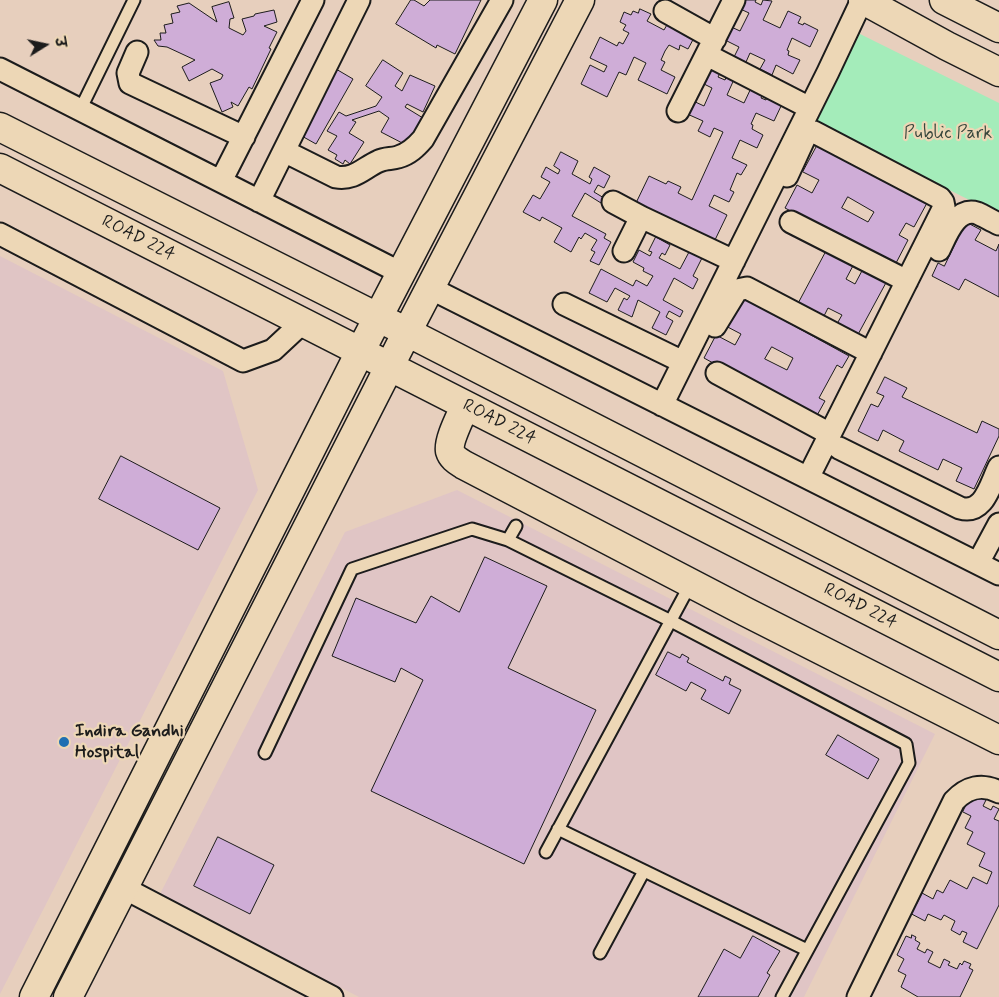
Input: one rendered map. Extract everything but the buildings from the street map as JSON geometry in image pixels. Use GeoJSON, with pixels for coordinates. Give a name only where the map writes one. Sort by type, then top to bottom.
{"type":"FeatureCollection","features":[{"type":"Feature","properties":{"kind":"street"},"geometry":{"type":"LineString","coordinates":[[221,181],[313,0]]}},
{"type":"Feature","properties":{"kind":"street"},"geometry":{"type":"LineString","coordinates":[[259,201],[359,0]]}},
{"type":"Feature","properties":{"kind":"street"},"geometry":{"type":"LineString","coordinates":[[284,151],[336,177],[344,178],[362,172],[372,164],[383,159],[398,157],[412,151],[423,139],[502,0]]}},
{"type":"Feature","properties":{"kind":"street"},"geometry":{"type":"LineString","coordinates":[[34,997],[360,352],[543,0]]}},
{"type":"Feature","properties":{"kind":"street"},"geometry":{"type":"LineString","coordinates":[[68,997],[407,332],[580,0]]}},
{"type":"Feature","properties":{"kind":"street"},"geometry":{"type":"LineString","coordinates":[[678,111],[734,0]]}},
{"type":"Feature","properties":{"kind":"street"},"geometry":{"type":"LineString","coordinates":[[662,405],[862,0],[946,46],[999,72]]}},
{"type":"Feature","properties":{"kind":"street"},"geometry":{"type":"LineString","coordinates":[[944,0],[999,28]]}},
{"type":"Feature","properties":{"kind":"street"},"geometry":{"type":"LineString","coordinates":[[665,11],[711,47],[810,108]]}},
{"type":"Feature","properties":{"kind":"street"},"geometry":{"type":"LineString","coordinates":[[137,52],[128,73],[130,83],[244,136]]}},
{"type":"Feature","properties":{"kind":"street"},"geometry":{"type":"LineString","coordinates":[[0,69],[401,273]]}},
{"type":"Feature","properties":{"kind":"street"},"geometry":{"type":"LineString","coordinates":[[0,127],[407,332],[999,635]]}},
{"type":"Feature","properties":{"kind":"street"},"geometry":{"type":"LineString","coordinates":[[787,176],[805,137],[809,132],[814,132],[940,198],[944,207],[871,353],[835,441]]}},
{"type":"Feature","properties":{"kind":"street","name":"ROAD 224"},"geometry":{"type":"LineString","coordinates":[[0,168],[999,677]]}},
{"type":"Feature","properties":{"kind":"street"},"geometry":{"type":"LineString","coordinates":[[612,202],[734,261]]}},
{"type":"Feature","properties":{"kind":"street"},"geometry":{"type":"LineString","coordinates":[[814,481],[951,225],[964,214],[975,212],[999,224]]}},
{"type":"Feature","properties":{"kind":"street"},"geometry":{"type":"LineString","coordinates":[[624,251],[641,217]]}},
{"type":"Feature","properties":{"kind":"street"},"geometry":{"type":"LineString","coordinates":[[791,222],[907,281]]}},
{"type":"Feature","properties":{"kind":"street"},"geometry":{"type":"LineString","coordinates":[[0,234],[244,361],[274,350],[302,323]]}},
{"type":"Feature","properties":{"kind":"street"},"geometry":{"type":"LineString","coordinates":[[430,288],[999,574]]}},
{"type":"Feature","properties":{"kind":"street"},"geometry":{"type":"LineString","coordinates":[[705,344],[738,290],[747,288],[871,353]]}},
{"type":"Feature","properties":{"kind":"street"},"geometry":{"type":"LineString","coordinates":[[564,304],[683,362]]}},
{"type":"Feature","properties":{"kind":"street"},"geometry":{"type":"LineString","coordinates":[[717,373],[835,441],[960,508],[968,510],[981,504],[999,468]]}},
{"type":"Feature","properties":{"kind":"street"},"geometry":{"type":"LineString","coordinates":[[465,406],[451,443],[450,452],[455,459],[691,584],[999,740]]}},
{"type":"Feature","properties":{"kind":"street"},"geometry":{"type":"LineString","coordinates":[[978,563],[999,524]]}},
{"type":"Feature","properties":{"kind":"street"},"geometry":{"type":"LineString","coordinates":[[858,997],[954,801],[967,790],[978,786],[990,787],[999,792]]}},
{"type":"Feature","properties":{"kind":"street"},"geometry":{"type":"LineString","coordinates":[[124,888],[332,997]]}},
{"type":"Feature","properties":{"kind":"lane"},"geometry":{"type":"LineString","coordinates":[[80,110],[134,0]]}},
{"type":"Feature","properties":{"kind":"lane"},"geometry":{"type":"LineString","coordinates":[[508,540],[516,526]]}},
{"type":"Feature","properties":{"kind":"lane"},"geometry":{"type":"LineString","coordinates":[[265,753],[352,569],[472,529],[508,540],[671,621],[906,744],[908,762],[782,997]]}},
{"type":"Feature","properties":{"kind":"lane"},"geometry":{"type":"LineString","coordinates":[[546,852],[691,584]]}},
{"type":"Feature","properties":{"kind":"lane"},"geometry":{"type":"LineString","coordinates":[[558,829],[807,950]]}},
{"type":"Feature","properties":{"kind":"lane"},"geometry":{"type":"LineString","coordinates":[[600,953],[644,871]]}},
{"type":"Feature","properties":{"kind":"shaded area","name":"Indira Gandhi Hospital"},"geometry":{"type":"Polygon","coordinates":[[[0,256],[223,371],[258,490],[0,994],[0,256]]]}},
{"type":"Feature","properties":{"kind":"shaded area"},"geometry":{"type":"Polygon","coordinates":[[[457,490],[935,734],[804,997],[359,997],[160,894],[345,532],[457,490]]]}},
{"type":"Feature","properties":{"kind":"green space","name":"Public Park"},"geometry":{"type":"Polygon","coordinates":[[[854,31],[999,103],[999,215],[811,120],[854,31]]]}},
{"type":"Feature","properties":{"kind":"place","name":"Indira Gandhi Hospital"},"geometry":{"type":"Point","coordinates":[64,742]}}]}
